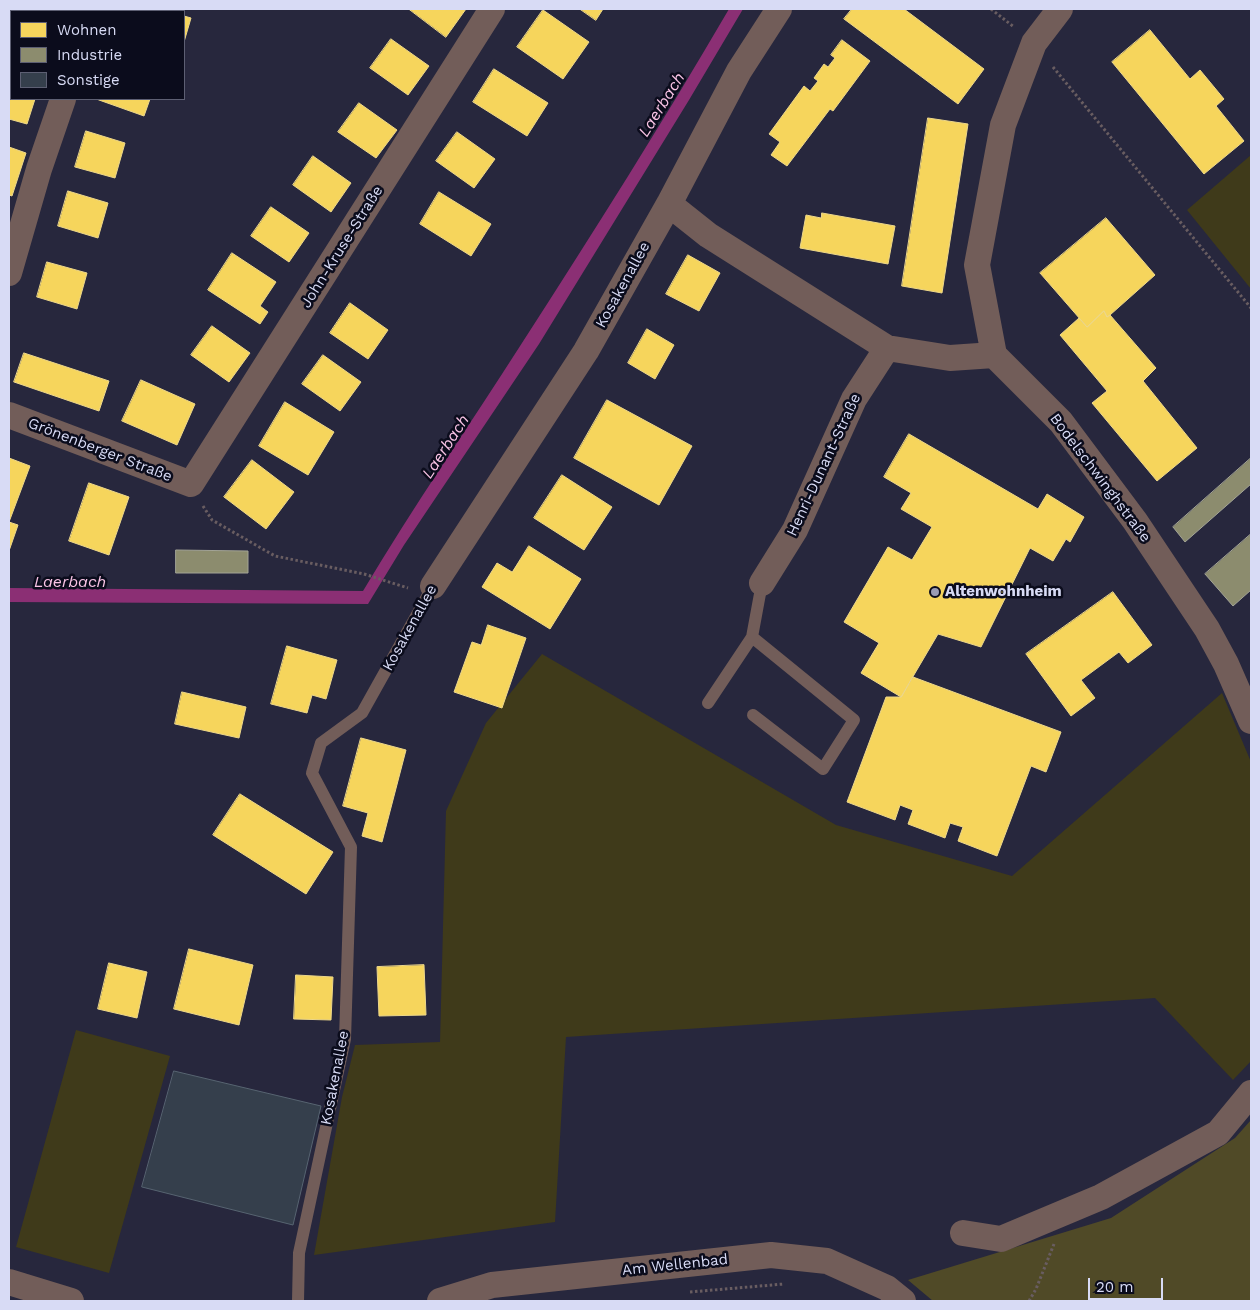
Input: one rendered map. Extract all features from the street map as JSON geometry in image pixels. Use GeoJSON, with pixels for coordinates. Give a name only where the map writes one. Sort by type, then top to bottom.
{"type":"FeatureCollection","features":[{"type":"Feature","properties":{"kind":"street","name":"John-Kruse-Straße"},"geometry":{"type":"LineString","coordinates":[[191,484],[492,9]]}},
{"type":"Feature","properties":{"kind":"street","name":"Kosakenallee"},"geometry":{"type":"LineString","coordinates":[[433,586],[586,351],[669,204],[739,71],[779,9]]}},
{"type":"Feature","properties":{"kind":"street"},"geometry":{"type":"LineString","coordinates":[[669,204],[708,235],[887,348],[950,358],[994,355],[977,265],[1003,125],[1034,43],[1060,9]]}},
{"type":"Feature","properties":{"kind":"street"},"geometry":{"type":"LineString","coordinates":[[9,273],[39,169],[63,100]]}},
{"type":"Feature","properties":{"kind":"street","name":"Henri-Dunant-Straße"},"geometry":{"type":"LineString","coordinates":[[762,583],[795,530],[854,399],[887,348]]}},
{"type":"Feature","properties":{"kind":"street","name":"Bodelschwinghstraße"},"geometry":{"type":"LineString","coordinates":[[994,355],[1061,422],[1135,521],[1207,629],[1226,664],[1251,721]]}},
{"type":"Feature","properties":{"kind":"street","name":"Grönenberger Straße"},"geometry":{"type":"LineString","coordinates":[[9,415],[191,484]]}},
{"type":"Feature","properties":{"kind":"street"},"geometry":{"type":"LineString","coordinates":[[963,1233],[1001,1239],[1101,1197],[1218,1133],[1251,1093]]}},
{"type":"Feature","properties":{"kind":"street","name":"Am Wellenbad"},"geometry":{"type":"LineString","coordinates":[[440,1301],[492,1285],[771,1255],[827,1261],[887,1288],[903,1301]]}},
{"type":"Feature","properties":{"kind":"street"},"geometry":{"type":"LineString","coordinates":[[9,1282],[71,1301]]}},
{"type":"Feature","properties":{"kind":"lane"},"geometry":{"type":"LineString","coordinates":[[708,702],[752,637],[762,583]]}},
{"type":"Feature","properties":{"kind":"lane","name":"Kosakenallee"},"geometry":{"type":"LineString","coordinates":[[298,1301],[299,1253],[345,1039],[351,848],[312,772],[321,743],[362,713],[433,586]]}},
{"type":"Feature","properties":{"kind":"lane"},"geometry":{"type":"LineString","coordinates":[[752,637],[854,720],[823,769],[753,715]]}},
{"type":"Feature","properties":{"kind":"path"},"geometry":{"type":"LineString","coordinates":[[1034,43],[1251,308]]}},
{"type":"Feature","properties":{"kind":"path"},"geometry":{"type":"LineString","coordinates":[[191,484],[212,520],[275,556],[364,574],[407,588]]}},
{"type":"Feature","properties":{"kind":"path"},"geometry":{"type":"LineString","coordinates":[[1029,1301],[1036,1289],[1068,1211]]}},
{"type":"Feature","properties":{"kind":"path"},"geometry":{"type":"LineString","coordinates":[[685,1292],[793,1283]]}},
{"type":"Feature","properties":{"kind":"shaded area"},"geometry":{"type":"Polygon","coordinates":[[[729,9],[743,9],[539,344],[404,545],[368,604],[9,602],[9,588],[363,591],[601,219],[729,9]]]}},
{"type":"Feature","properties":{"kind":"shaded area"},"geometry":{"type":"Polygon","coordinates":[[[1251,155],[1251,289],[1187,210],[1251,155]]]}},
{"type":"Feature","properties":{"kind":"shaded area"},"geometry":{"type":"Polygon","coordinates":[[[542,654],[836,825],[1012,876],[1222,693],[1251,762],[1251,1061],[1233,1080],[1155,998],[566,1037],[555,1222],[314,1255],[342,1097],[355,1045],[440,1042],[446,811],[486,723],[542,654]]]}},
{"type":"Feature","properties":{"kind":"shaded area"},"geometry":{"type":"Polygon","coordinates":[[[76,1030],[170,1056],[109,1273],[16,1247],[76,1030]]]}},
{"type":"Feature","properties":{"kind":"shaded area"},"geometry":{"type":"Polygon","coordinates":[[[1251,1120],[1251,1301],[933,1301],[908,1280],[1111,1218],[1235,1138],[1251,1120]]]}},
{"type":"Feature","properties":{"kind":"building: Wohnen"},"geometry":{"type":"Polygon","coordinates":[[[52,9],[56,10],[24,10],[52,9]]]}},
{"type":"Feature","properties":{"kind":"building: Wohnen"},"geometry":{"type":"Polygon","coordinates":[[[409,9],[466,9],[446,37],[409,9]]]}},
{"type":"Feature","properties":{"kind":"building: Wohnen"},"geometry":{"type":"Polygon","coordinates":[[[580,9],[603,9],[596,20],[580,9]]]}},
{"type":"Feature","properties":{"kind":"building: Wohnen"},"geometry":{"type":"Polygon","coordinates":[[[852,9],[904,9],[984,69],[958,104],[844,19],[852,9]]]}},
{"type":"Feature","properties":{"kind":"building: Wohnen"},"geometry":{"type":"Polygon","coordinates":[[[543,10],[589,42],[563,79],[517,47],[543,10]]]}},
{"type":"Feature","properties":{"kind":"building: Wohnen"},"geometry":{"type":"Polygon","coordinates":[[[185,16],[191,18],[185,39],[185,16]]]}},
{"type":"Feature","properties":{"kind":"building: Wohnen"},"geometry":{"type":"Polygon","coordinates":[[[1150,30],[1190,79],[1200,70],[1224,99],[1216,106],[1244,141],[1204,174],[1112,62],[1150,30]]]}},
{"type":"Feature","properties":{"kind":"building: Wohnen"},"geometry":{"type":"Polygon","coordinates":[[[391,39],[429,66],[408,95],[370,68],[391,39]]]}},
{"type":"Feature","properties":{"kind":"building: Wohnen"},"geometry":{"type":"Polygon","coordinates":[[[842,40],[870,61],[833,111],[830,109],[787,166],[771,155],[780,142],[769,134],[804,86],[810,91],[818,81],[814,78],[824,64],[828,67],[835,58],[831,55],[842,40]]]}},
{"type":"Feature","properties":{"kind":"building: Wohnen"},"geometry":{"type":"Polygon","coordinates":[[[10,68],[10,100],[35,100],[27,124],[9,119],[10,68]]]}},
{"type":"Feature","properties":{"kind":"building: Wohnen"},"geometry":{"type":"Polygon","coordinates":[[[494,69],[548,103],[527,136],[473,102],[494,69]]]}},
{"type":"Feature","properties":{"kind":"building: Wohnen"},"geometry":{"type":"Polygon","coordinates":[[[99,100],[150,100],[144,116],[99,100]]]}},
{"type":"Feature","properties":{"kind":"building: Wohnen"},"geometry":{"type":"Polygon","coordinates":[[[359,103],[397,130],[376,158],[338,132],[359,103]]]}},
{"type":"Feature","properties":{"kind":"building: Wohnen"},"geometry":{"type":"Polygon","coordinates":[[[928,118],[968,124],[942,293],[902,286],[928,118]]]}},
{"type":"Feature","properties":{"kind":"building: Wohnen"},"geometry":{"type":"Polygon","coordinates":[[[86,131],[125,143],[115,178],[75,167],[86,131]]]}},
{"type":"Feature","properties":{"kind":"building: Wohnen"},"geometry":{"type":"Polygon","coordinates":[[[457,132],[495,159],[474,188],[436,161],[457,132]]]}},
{"type":"Feature","properties":{"kind":"building: Wohnen"},"geometry":{"type":"Polygon","coordinates":[[[9,147],[26,153],[12,196],[9,195],[9,147]]]}},
{"type":"Feature","properties":{"kind":"building: Wohnen"},"geometry":{"type":"Polygon","coordinates":[[[313,156],[351,183],[331,212],[293,185],[313,156]]]}},
{"type":"Feature","properties":{"kind":"building: Wohnen"},"geometry":{"type":"Polygon","coordinates":[[[68,191],[108,203],[98,238],[58,226],[68,191]]]}},
{"type":"Feature","properties":{"kind":"building: Wohnen"},"geometry":{"type":"Polygon","coordinates":[[[439,192],[491,224],[471,256],[420,224],[439,192]]]}},
{"type":"Feature","properties":{"kind":"building: Wohnen"},"geometry":{"type":"Polygon","coordinates":[[[271,207],[309,233],[289,262],[251,236],[271,207]]]}},
{"type":"Feature","properties":{"kind":"building: Wohnen"},"geometry":{"type":"Polygon","coordinates":[[[822,213],[895,226],[888,264],[800,248],[806,215],[821,218],[822,213]]]}},
{"type":"Feature","properties":{"kind":"building: Wohnen"},"geometry":{"type":"Polygon","coordinates":[[[1106,218],[1155,275],[1110,315],[1107,317],[1104,311],[1087,327],[1040,273],[1106,218]]]}},
{"type":"Feature","properties":{"kind":"building: Wohnen"},"geometry":{"type":"Polygon","coordinates":[[[232,253],[276,282],[260,306],[268,312],[260,324],[208,290],[232,253]]]}},
{"type":"Feature","properties":{"kind":"building: Wohnen"},"geometry":{"type":"Polygon","coordinates":[[[688,255],[720,273],[699,311],[666,294],[688,255]]]}},
{"type":"Feature","properties":{"kind":"building: Wohnen"},"geometry":{"type":"Polygon","coordinates":[[[47,262],[87,273],[77,309],[37,297],[47,262]]]}},
{"type":"Feature","properties":{"kind":"building: Wohnen"},"geometry":{"type":"Polygon","coordinates":[[[350,303],[388,330],[368,359],[330,333],[350,303]]]}},
{"type":"Feature","properties":{"kind":"building: Wohnen"},"geometry":{"type":"Polygon","coordinates":[[[1104,311],[1107,317],[1110,315],[1156,368],[1143,381],[1197,448],[1157,481],[1092,403],[1107,391],[1060,335],[1079,318],[1087,327],[1104,311]]]}},
{"type":"Feature","properties":{"kind":"building: Wohnen"},"geometry":{"type":"Polygon","coordinates":[[[212,326],[250,353],[229,382],[191,355],[212,326]]]}},
{"type":"Feature","properties":{"kind":"building: Wohnen"},"geometry":{"type":"Polygon","coordinates":[[[647,329],[674,345],[655,379],[628,363],[647,329]]]}},
{"type":"Feature","properties":{"kind":"building: Wohnen"},"geometry":{"type":"Polygon","coordinates":[[[24,353],[109,381],[99,411],[14,382],[24,353]]]}},
{"type":"Feature","properties":{"kind":"building: Wohnen"},"geometry":{"type":"Polygon","coordinates":[[[323,355],[361,382],[340,411],[302,384],[323,355]]]}},
{"type":"Feature","properties":{"kind":"building: Wohnen"},"geometry":{"type":"Polygon","coordinates":[[[141,380],[195,404],[177,445],[122,421],[141,380]]]}},
{"type":"Feature","properties":{"kind":"building: Wohnen"},"geometry":{"type":"Polygon","coordinates":[[[607,400],[692,446],[659,505],[574,458],[607,400]]]}},
{"type":"Feature","properties":{"kind":"building: Wohnen"},"geometry":{"type":"Polygon","coordinates":[[[285,402],[334,432],[308,475],[259,446],[285,402]]]}},
{"type":"Feature","properties":{"kind":"building: Wohnen","name":"Altenwohnheim"},"geometry":{"type":"Polygon","coordinates":[[[909,434],[1038,509],[1047,494],[1084,517],[1070,542],[1066,539],[1053,561],[1030,548],[981,647],[938,634],[901,697],[861,673],[879,643],[844,622],[888,547],[912,560],[932,527],[901,509],[911,493],[884,477],[909,434]]]}},
{"type":"Feature","properties":{"kind":"building: Wohnen"},"geometry":{"type":"Polygon","coordinates":[[[9,458],[30,466],[9,522],[9,458]]]}},
{"type":"Feature","properties":{"kind":"building: Wohnen"},"geometry":{"type":"Polygon","coordinates":[[[252,460],[294,492],[266,529],[224,497],[252,460]]]}},
{"type":"Feature","properties":{"kind":"building: Wohnen"},"geometry":{"type":"Polygon","coordinates":[[[562,475],[612,507],[584,550],[534,518],[562,475]]]}},
{"type":"Feature","properties":{"kind":"building: Wohnen"},"geometry":{"type":"Polygon","coordinates":[[[89,483],[129,497],[109,555],[69,541],[89,483]]]}},
{"type":"Feature","properties":{"kind":"building: Wohnen"},"geometry":{"type":"Polygon","coordinates":[[[9,522],[18,525],[9,551],[9,522]]]}},
{"type":"Feature","properties":{"kind":"building: Wohnen"},"geometry":{"type":"Polygon","coordinates":[[[529,546],[581,579],[550,629],[482,587],[497,563],[512,572],[529,546]]]}},
{"type":"Feature","properties":{"kind":"building: Wohnen"},"geometry":{"type":"Polygon","coordinates":[[[1113,592],[1152,645],[1128,663],[1119,652],[1081,680],[1095,698],[1071,716],[1026,654],[1113,592]]]}},
{"type":"Feature","properties":{"kind":"building: Wohnen"},"geometry":{"type":"Polygon","coordinates":[[[488,625],[526,638],[502,708],[454,692],[472,642],[481,645],[488,625]]]}},
{"type":"Feature","properties":{"kind":"building: Wohnen"},"geometry":{"type":"Polygon","coordinates":[[[287,646],[337,660],[326,699],[312,695],[307,713],[271,704],[287,646]]]}},
{"type":"Feature","properties":{"kind":"building: Wohnen"},"geometry":{"type":"Polygon","coordinates":[[[913,677],[1061,732],[1046,772],[1031,766],[997,856],[958,841],[963,827],[950,823],[945,838],[908,824],[913,810],[900,805],[895,820],[847,802],[886,697],[901,697],[913,677]]]}},
{"type":"Feature","properties":{"kind":"building: Wohnen"},"geometry":{"type":"Polygon","coordinates":[[[182,692],[246,707],[239,738],[175,724],[182,692]]]}},
{"type":"Feature","properties":{"kind":"building: Wohnen"},"geometry":{"type":"Polygon","coordinates":[[[361,738],[406,750],[382,842],[362,836],[368,813],[343,806],[361,738]]]}},
{"type":"Feature","properties":{"kind":"building: Wohnen"},"geometry":{"type":"Polygon","coordinates":[[[240,794],[333,852],[306,894],[213,835],[240,794]]]}},
{"type":"Feature","properties":{"kind":"building: Wohnen"},"geometry":{"type":"Polygon","coordinates":[[[189,949],[253,965],[239,1025],[174,1009],[189,949]]]}},
{"type":"Feature","properties":{"kind":"building: Wohnen"},"geometry":{"type":"Polygon","coordinates":[[[109,963],[147,972],[137,1018],[98,1009],[109,963]]]}},
{"type":"Feature","properties":{"kind":"building: Wohnen"},"geometry":{"type":"Polygon","coordinates":[[[424,965],[426,1015],[379,1016],[377,967],[424,965]]]}},
{"type":"Feature","properties":{"kind":"building: Wohnen"},"geometry":{"type":"Polygon","coordinates":[[[296,975],[333,977],[331,1020],[294,1019],[296,975]]]}},
{"type":"Feature","properties":{"kind":"building: Industrie"},"geometry":{"type":"Polygon","coordinates":[[[1251,458],[1251,484],[1185,542],[1173,527],[1251,458]]]}},
{"type":"Feature","properties":{"kind":"building: Industrie"},"geometry":{"type":"Polygon","coordinates":[[[1251,534],[1251,590],[1233,606],[1205,574],[1251,534]]]}},
{"type":"Feature","properties":{"kind":"building: Industrie"},"geometry":{"type":"Polygon","coordinates":[[[176,550],[248,551],[248,573],[176,573],[176,550]]]}},
{"type":"Feature","properties":{"kind":"building: Sonstige"},"geometry":{"type":"Polygon","coordinates":[[[174,1071],[321,1106],[293,1225],[142,1187],[174,1071]]]}},
{"type":"Feature","properties":{"kind":"place","name":"Altenwohnheim"},"geometry":{"type":"Point","coordinates":[935,592]}},
{"type":"Feature","properties":{"kind":"water label","name":"Laerbach"},"geometry":{"type":"Point","coordinates":[662,105]}},
{"type":"Feature","properties":{"kind":"water label","name":"Laerbach"},"geometry":{"type":"Point","coordinates":[446,447]}},
{"type":"Feature","properties":{"kind":"water label","name":"Laerbach"},"geometry":{"type":"Point","coordinates":[70,582]}}]}
